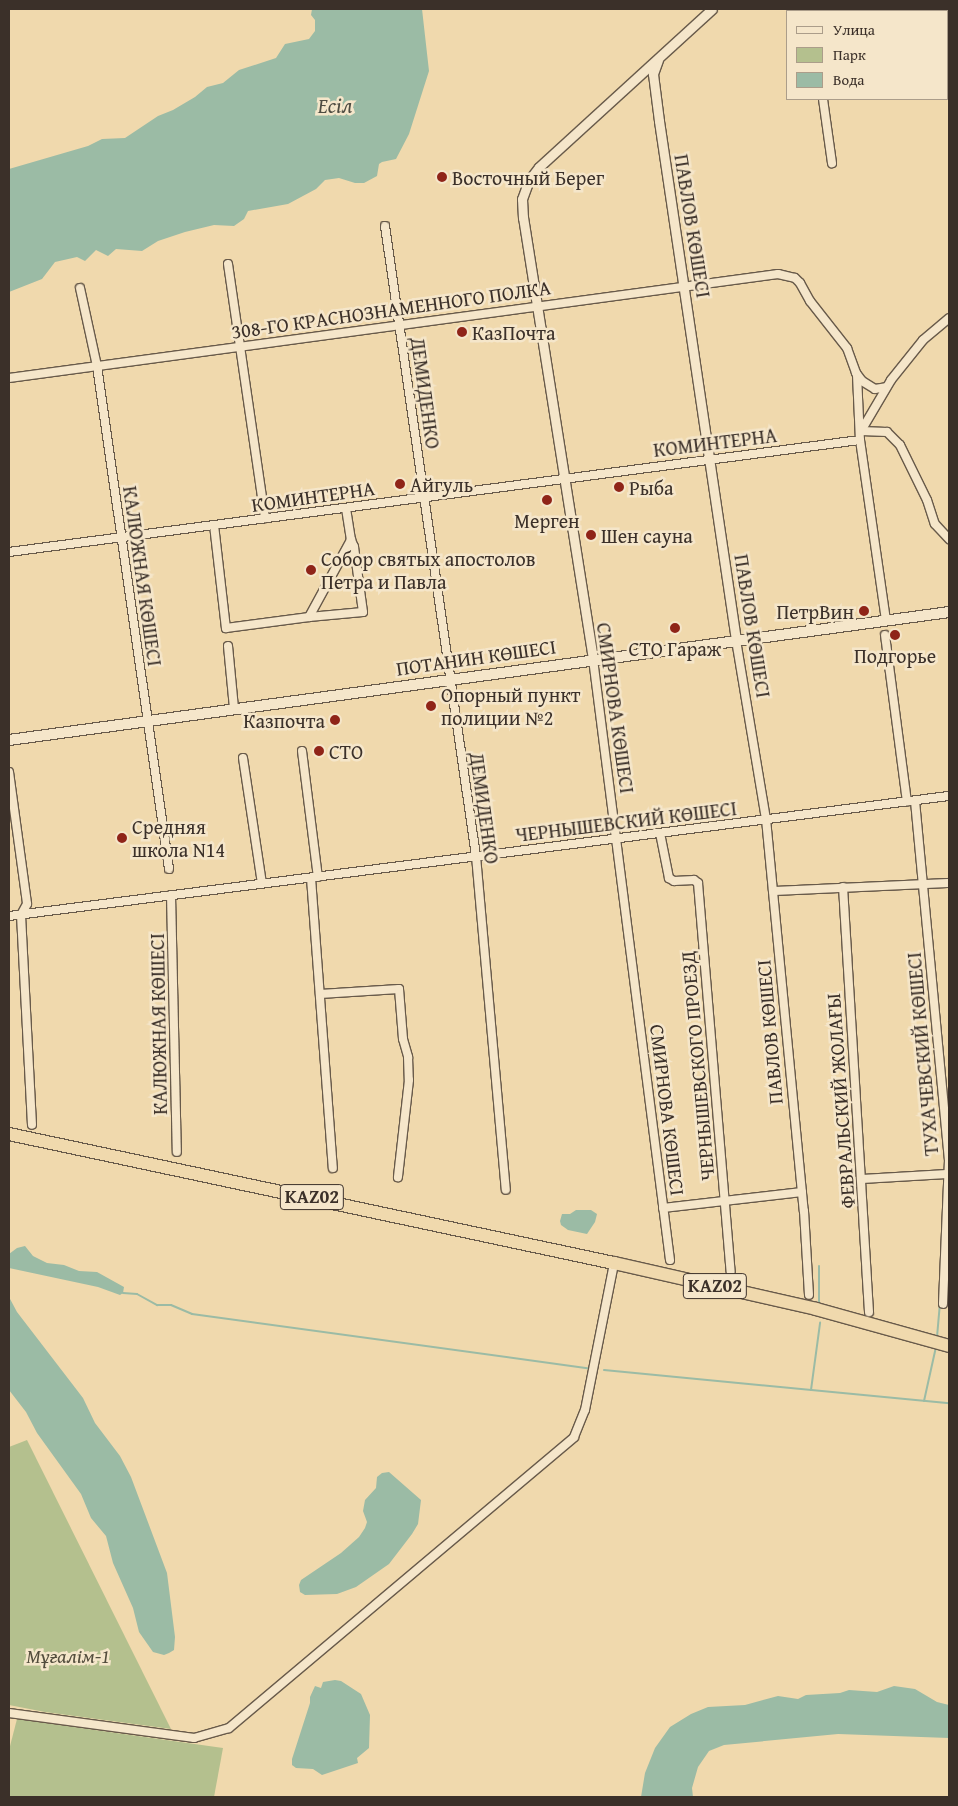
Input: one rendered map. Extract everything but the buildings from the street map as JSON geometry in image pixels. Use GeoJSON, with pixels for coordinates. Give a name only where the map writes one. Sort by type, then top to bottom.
{"type":"FeatureCollection","features":[{"type":"Feature","properties":{"kind":"highway","name":"KAZ02"},"geometry":{"type":"LineString","coordinates":[[9,1134],[614,1263],[820,1310],[948,1346]]}},
{"type":"Feature","properties":{"kind":"main road","name":"ПОТАНИН КӨШЕСІ"},"geometry":{"type":"LineString","coordinates":[[9,740],[949,612]]}},
{"type":"Feature","properties":{"kind":"street","name":"СМИРНОВА КӨШЕСІ"},"geometry":{"type":"LineString","coordinates":[[670,1260],[593,659],[522,206],[526,186],[539,167],[712,9]]}},
{"type":"Feature","properties":{"kind":"street","name":"ПАВЛОВ КӨШЕСІ"},"geometry":{"type":"LineString","coordinates":[[664,52],[653,70],[656,96],[736,640],[766,819],[804,1211],[809,1295]]}},
{"type":"Feature","properties":{"kind":"street"},"geometry":{"type":"LineString","coordinates":[[630,83],[641,80],[647,82],[652,86],[656,96]]}},
{"type":"Feature","properties":{"kind":"street"},"geometry":{"type":"LineString","coordinates":[[823,100],[832,163]]}},
{"type":"Feature","properties":{"kind":"street","name":"ДЕМИДЕНКО"},"geometry":{"type":"LineString","coordinates":[[385,226],[476,856],[506,1190]]}},
{"type":"Feature","properties":{"kind":"street"},"geometry":{"type":"LineString","coordinates":[[228,264],[265,518]]}},
{"type":"Feature","properties":{"kind":"street","name":"308-ГО КРАСНОЗНАМЕННОГО ПОЛКА"},"geometry":{"type":"LineString","coordinates":[[9,378],[685,285],[778,274],[787,275],[800,283],[810,301],[847,348],[856,373]]}},
{"type":"Feature","properties":{"kind":"street","name":"КАЛЮЖНАЯ КӨШЕСІ"},"geometry":{"type":"LineString","coordinates":[[80,288],[97,366],[169,869]]}},
{"type":"Feature","properties":{"kind":"street"},"geometry":{"type":"LineString","coordinates":[[861,430],[886,387],[923,340],[949,318]]}},
{"type":"Feature","properties":{"kind":"street"},"geometry":{"type":"LineString","coordinates":[[856,373],[870,388],[881,389],[886,387]]}},
{"type":"Feature","properties":{"kind":"street"},"geometry":{"type":"LineString","coordinates":[[856,373],[861,430],[860,440],[886,620]]}},
{"type":"Feature","properties":{"kind":"street"},"geometry":{"type":"LineString","coordinates":[[861,430],[888,432],[900,446],[927,500],[934,524],[949,539]]}},
{"type":"Feature","properties":{"kind":"street","name":"КОМИНТЕРНА"},"geometry":{"type":"LineString","coordinates":[[9,552],[860,440]]}},
{"type":"Feature","properties":{"kind":"street"},"geometry":{"type":"LineString","coordinates":[[214,525],[226,628],[363,612],[354,547],[351,540],[346,508]]}},
{"type":"Feature","properties":{"kind":"street"},"geometry":{"type":"LineString","coordinates":[[309,617],[351,540]]}},
{"type":"Feature","properties":{"kind":"street","name":"ТУХАЧЕВСКИЙ КӨШЕСІ"},"geometry":{"type":"LineString","coordinates":[[885,635],[922,883],[949,1160],[943,1304]]}},
{"type":"Feature","properties":{"kind":"street"},"geometry":{"type":"LineString","coordinates":[[228,646],[234,708]]}},
{"type":"Feature","properties":{"kind":"street"},"geometry":{"type":"LineString","coordinates":[[302,751],[314,877],[320,994],[333,1168]]}},
{"type":"Feature","properties":{"kind":"street"},"geometry":{"type":"LineString","coordinates":[[243,758],[262,884]]}},
{"type":"Feature","properties":{"kind":"street"},"geometry":{"type":"LineString","coordinates":[[9,772],[27,904],[21,915],[32,1124]]}},
{"type":"Feature","properties":{"kind":"street","name":"ЧЕРНЫШЕВСКИЙ КӨШЕСІ"},"geometry":{"type":"LineString","coordinates":[[9,916],[949,796]]}},
{"type":"Feature","properties":{"kind":"street","name":"ЧЕРНЫШЕВСКОГО ПРОЕЗД"},"geometry":{"type":"LineString","coordinates":[[660,833],[667,875],[672,880],[694,880],[698,883],[731,1272]]}},
{"type":"Feature","properties":{"kind":"street"},"geometry":{"type":"LineString","coordinates":[[773,891],[949,882]]}},
{"type":"Feature","properties":{"kind":"street","name":"ФЕВРАЛЬСКИЙ ЖОЛАҒЫ"},"geometry":{"type":"LineString","coordinates":[[843,888],[869,1312]]}},
{"type":"Feature","properties":{"kind":"street","name":"КАЛЮЖНАЯ КӨШЕСІ"},"geometry":{"type":"LineString","coordinates":[[171,895],[177,1152]]}},
{"type":"Feature","properties":{"kind":"street"},"geometry":{"type":"LineString","coordinates":[[320,994],[399,990],[402,1039],[408,1057],[409,1080],[398,1177]]}},
{"type":"Feature","properties":{"kind":"street"},"geometry":{"type":"LineString","coordinates":[[862,1179],[947,1174]]}},
{"type":"Feature","properties":{"kind":"street"},"geometry":{"type":"LineString","coordinates":[[663,1208],[802,1192]]}},
{"type":"Feature","properties":{"kind":"street"},"geometry":{"type":"LineString","coordinates":[[9,1713],[194,1738],[229,1728],[574,1437],[585,1410],[614,1263]]}},
{"type":"Feature","properties":{"kind":"green space","name":"Мұғалім-1"},"geometry":{"type":"Polygon","coordinates":[[[27,1440],[171,1729],[45,1712],[9,1705],[9,1447],[27,1440]]]}},
{"type":"Feature","properties":{"kind":"green space"},"geometry":{"type":"Polygon","coordinates":[[[17,1719],[223,1748],[214,1797],[9,1797],[9,1750],[17,1719]]]}},
{"type":"Feature","properties":{"kind":"water","name":"Есіл"},"geometry":{"type":"Polygon","coordinates":[[[312,9],[422,9],[429,71],[409,134],[396,159],[379,164],[377,176],[364,183],[355,183],[339,178],[325,180],[316,189],[288,204],[248,211],[244,219],[234,226],[214,225],[185,232],[158,241],[142,251],[116,249],[108,256],[96,250],[85,261],[77,257],[55,262],[42,279],[9,292],[9,169],[88,146],[102,139],[125,138],[158,116],[173,110],[195,97],[207,87],[223,83],[239,70],[276,58],[285,44],[309,39],[315,31],[315,20],[311,15],[312,9]]]}},
{"type":"Feature","properties":{"kind":"water"},"geometry":{"type":"Polygon","coordinates":[[[576,1210],[591,1210],[597,1214],[595,1222],[587,1234],[568,1230],[561,1225],[562,1214],[570,1214],[576,1210]]]}},
{"type":"Feature","properties":{"kind":"water"},"geometry":{"type":"Polygon","coordinates":[[[25,1246],[33,1256],[47,1263],[64,1265],[79,1271],[97,1272],[124,1287],[123,1293],[120,1295],[98,1287],[9,1268],[9,1254],[17,1248],[25,1246]]]}},
{"type":"Feature","properties":{"kind":"water"},"geometry":{"type":"Polygon","coordinates":[[[9,1297],[17,1312],[83,1398],[95,1423],[120,1456],[131,1477],[167,1573],[175,1637],[174,1650],[169,1653],[164,1655],[153,1652],[139,1632],[133,1608],[113,1563],[106,1536],[91,1518],[81,1494],[9,1390],[9,1297]]]}},
{"type":"Feature","properties":{"kind":"water"},"geometry":{"type":"Polygon","coordinates":[[[389,1472],[421,1500],[418,1524],[412,1534],[389,1564],[356,1587],[337,1594],[305,1595],[300,1592],[299,1585],[301,1580],[341,1553],[359,1537],[367,1522],[363,1511],[365,1500],[376,1488],[377,1477],[382,1473],[389,1472]]]}},
{"type":"Feature","properties":{"kind":"water"},"geometry":{"type":"Polygon","coordinates":[[[341,1681],[361,1694],[370,1715],[369,1748],[357,1758],[358,1763],[322,1775],[313,1769],[296,1768],[292,1765],[292,1759],[310,1703],[310,1697],[315,1686],[321,1688],[323,1682],[341,1681]]]}},
{"type":"Feature","properties":{"kind":"water"},"geometry":{"type":"Polygon","coordinates":[[[894,1686],[915,1689],[937,1702],[949,1705],[949,1738],[838,1734],[724,1745],[709,1751],[698,1767],[692,1788],[693,1797],[641,1797],[645,1773],[655,1748],[670,1727],[691,1714],[708,1707],[745,1705],[778,1696],[798,1699],[806,1695],[840,1693],[849,1690],[877,1692],[894,1686]]]}},
{"type":"Feature","properties":{"kind":"waterway"},"geometry":{"type":"LineString","coordinates":[[819,1266],[819,1304]]}},
{"type":"Feature","properties":{"kind":"waterway"},"geometry":{"type":"LineString","coordinates":[[123,1293],[137,1294],[157,1305],[171,1305],[192,1314],[587,1368]]}},
{"type":"Feature","properties":{"kind":"waterway"},"geometry":{"type":"LineString","coordinates":[[937,1337],[940,1305]]}},
{"type":"Feature","properties":{"kind":"waterway"},"geometry":{"type":"LineString","coordinates":[[811,1390],[820,1323]]}},
{"type":"Feature","properties":{"kind":"waterway"},"geometry":{"type":"LineString","coordinates":[[924,1401],[936,1347]]}},
{"type":"Feature","properties":{"kind":"waterway"},"geometry":{"type":"LineString","coordinates":[[604,1370],[949,1403]]}},
{"type":"Feature","properties":{"kind":"place","name":"Восточный Берег"},"geometry":{"type":"Point","coordinates":[442,177]}},
{"type":"Feature","properties":{"kind":"place","name":"КазПочта"},"geometry":{"type":"Point","coordinates":[462,332]}},
{"type":"Feature","properties":{"kind":"place","name":"Айгуль"},"geometry":{"type":"Point","coordinates":[400,484]}},
{"type":"Feature","properties":{"kind":"place","name":"Рыба"},"geometry":{"type":"Point","coordinates":[619,487]}},
{"type":"Feature","properties":{"kind":"place","name":"Мерген"},"geometry":{"type":"Point","coordinates":[547,500]}},
{"type":"Feature","properties":{"kind":"place","name":"Шен сауна"},"geometry":{"type":"Point","coordinates":[591,535]}},
{"type":"Feature","properties":{"kind":"place","name":"Собор святых апостолов Петра и Павла"},"geometry":{"type":"Point","coordinates":[311,570]}},
{"type":"Feature","properties":{"kind":"place","name":"ПетрВин"},"geometry":{"type":"Point","coordinates":[864,611]}},
{"type":"Feature","properties":{"kind":"place","name":"СТО Гараж"},"geometry":{"type":"Point","coordinates":[675,628]}},
{"type":"Feature","properties":{"kind":"place","name":"Подгорье"},"geometry":{"type":"Point","coordinates":[895,635]}},
{"type":"Feature","properties":{"kind":"place","name":"Опорный пункт полиции №2"},"geometry":{"type":"Point","coordinates":[431,706]}},
{"type":"Feature","properties":{"kind":"place","name":"Казпочта"},"geometry":{"type":"Point","coordinates":[335,720]}},
{"type":"Feature","properties":{"kind":"place","name":"СТО"},"geometry":{"type":"Point","coordinates":[319,751]}},
{"type":"Feature","properties":{"kind":"place","name":"Средняя школа N14"},"geometry":{"type":"Point","coordinates":[122,838]}}]}
